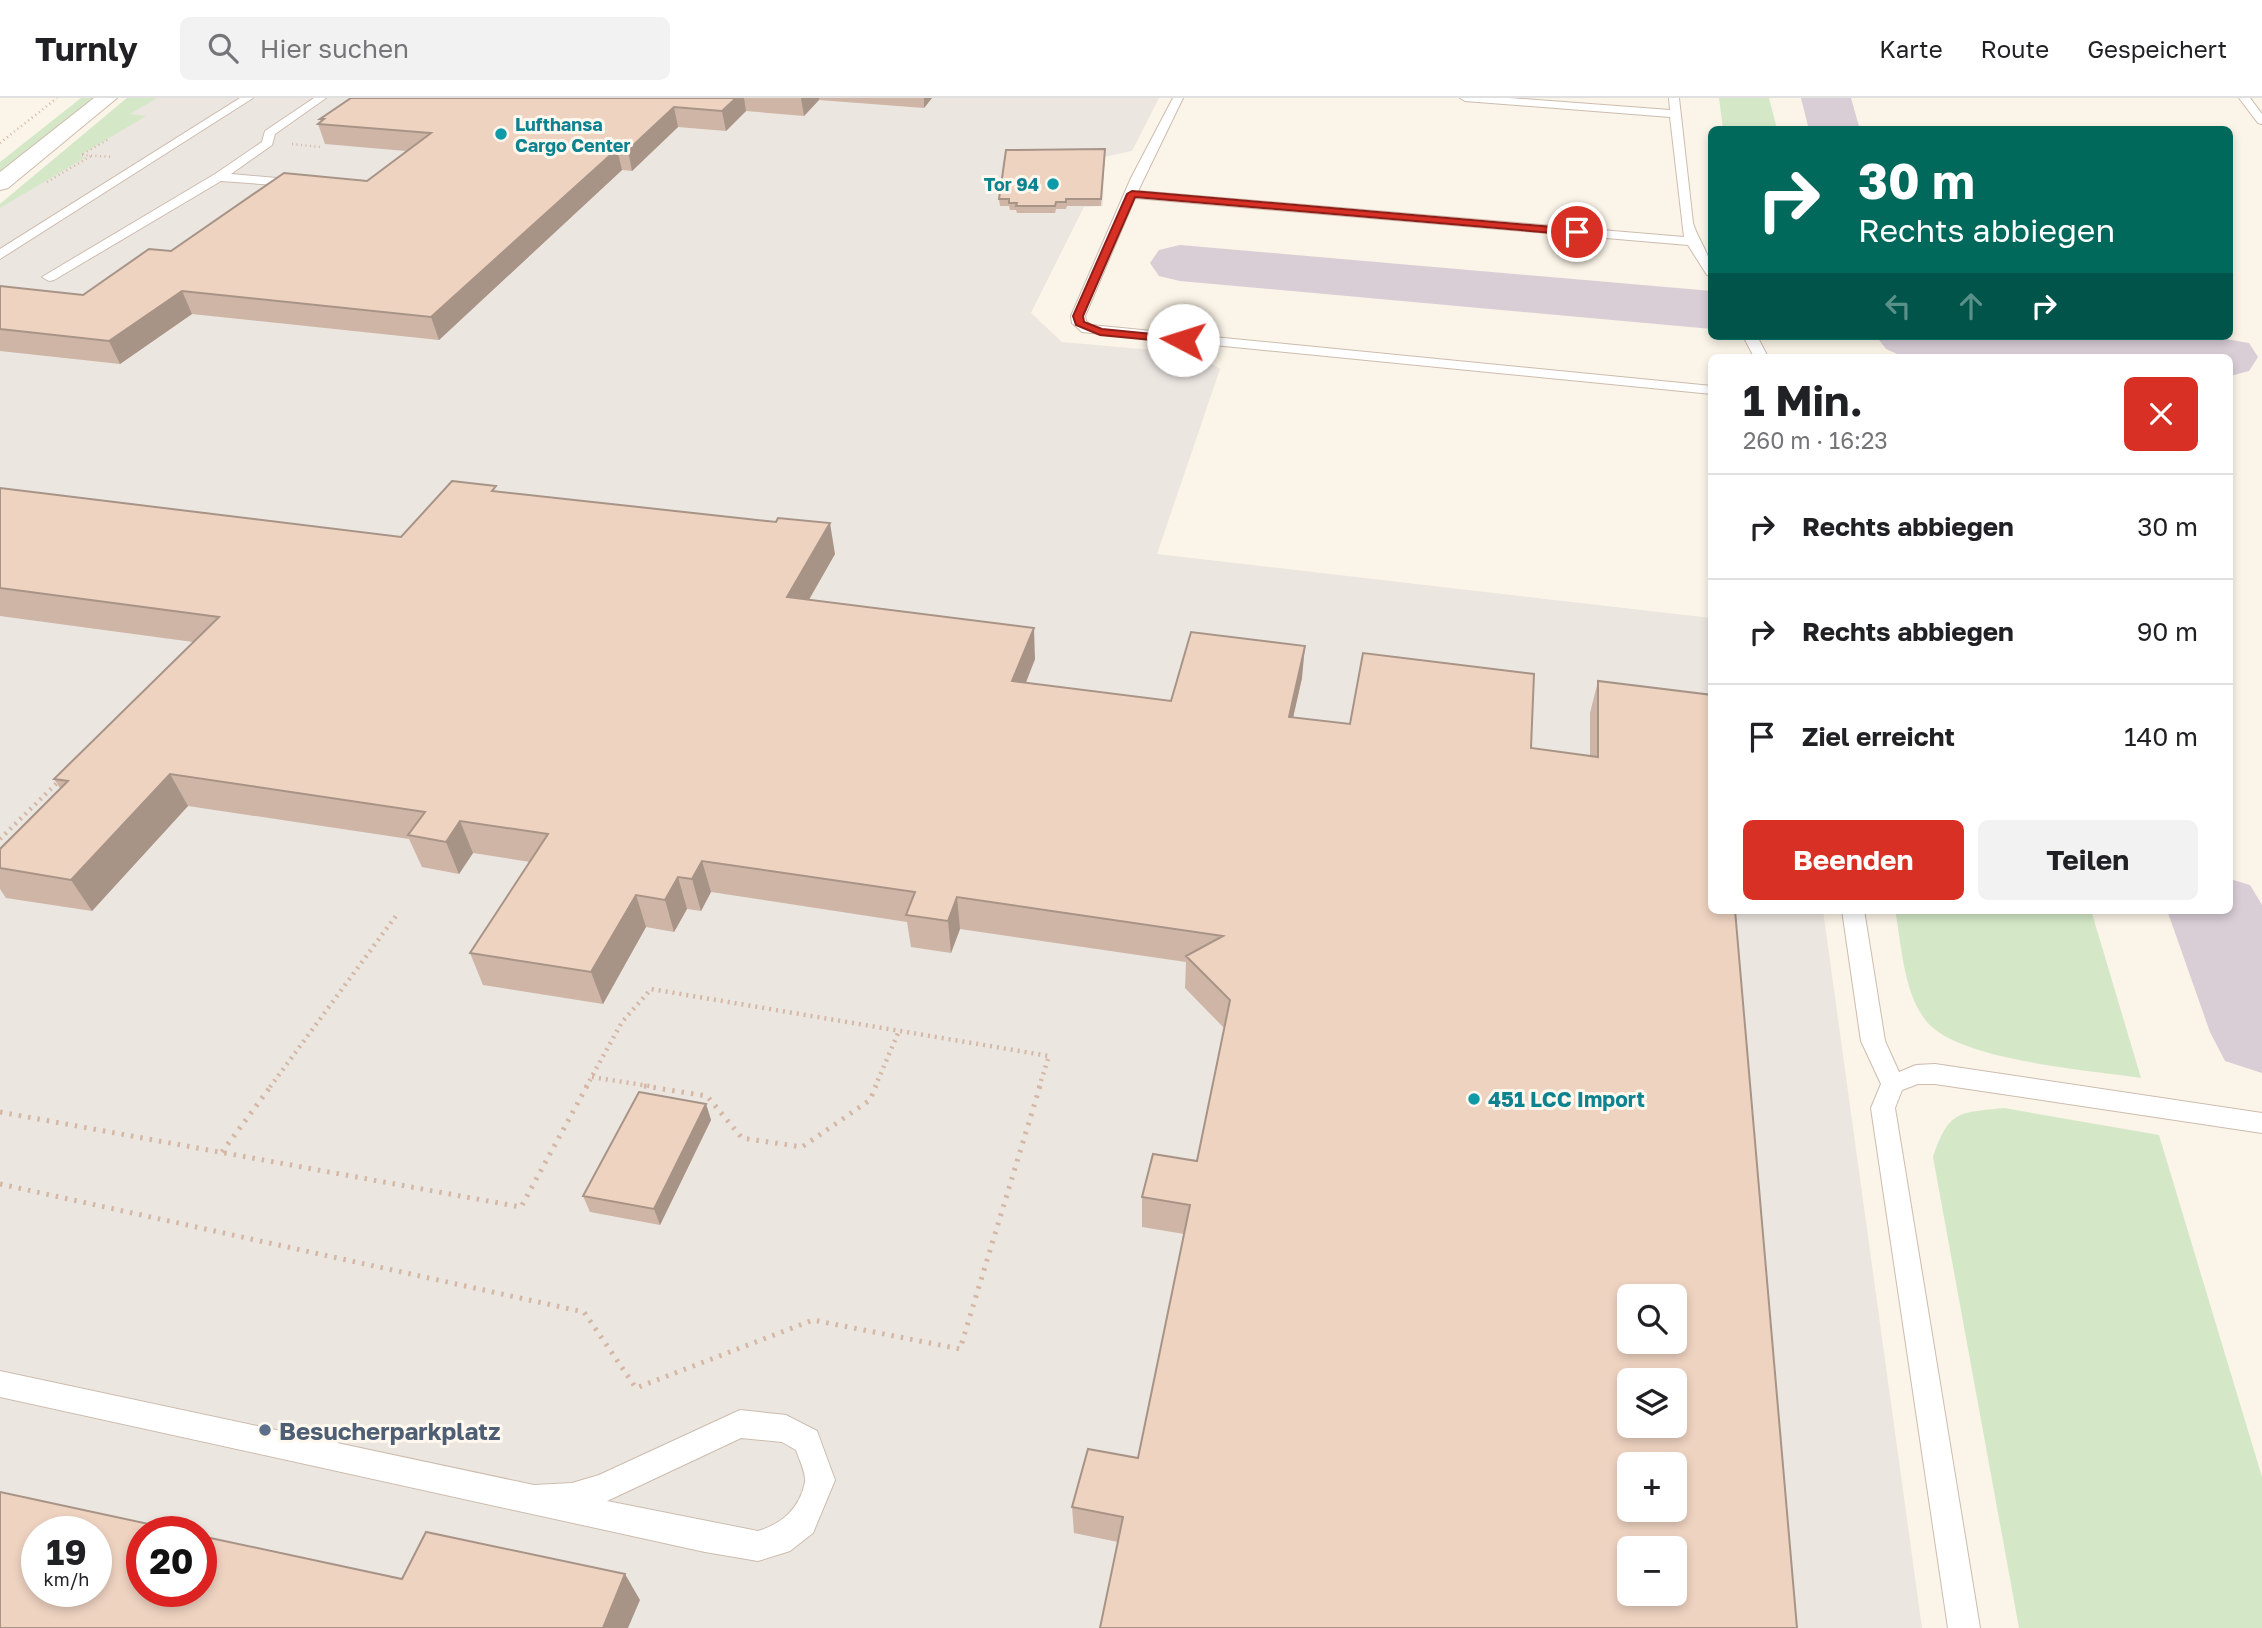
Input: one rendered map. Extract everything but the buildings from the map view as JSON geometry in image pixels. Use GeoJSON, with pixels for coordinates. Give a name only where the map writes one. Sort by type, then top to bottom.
{"type":"FeatureCollection","features":[{"type":"Feature","properties":{"kind":"street"},"geometry":{"type":"LineString","coordinates":[[0,183],[107,98]]}},
{"type":"Feature","properties":{"kind":"lane"},"geometry":{"type":"LineString","coordinates":[[0,255],[248,98]]}},
{"type":"Feature","properties":{"kind":"lane"},"geometry":{"type":"LineString","coordinates":[[49,277],[219,177],[268,143],[269,133],[321,98]]}},
{"type":"Feature","properties":{"kind":"lane"},"geometry":{"type":"LineString","coordinates":[[1178,98],[1140,171],[1078,316],[1079,323],[1087,329],[1708,390]]}},
{"type":"Feature","properties":{"kind":"lane"},"geometry":{"type":"LineString","coordinates":[[1465,98],[1676,114]]}},
{"type":"Feature","properties":{"kind":"lane"},"geometry":{"type":"LineString","coordinates":[[1674,98],[1687,223],[1692,241],[1708,266]]}},
{"type":"Feature","properties":{"kind":"lane"},"geometry":{"type":"LineString","coordinates":[[2244,98],[2262,121]]}},
{"type":"Feature","properties":{"kind":"lane"},"geometry":{"type":"LineString","coordinates":[[219,177],[316,186]]}},
{"type":"Feature","properties":{"kind":"lane"},"geometry":{"type":"LineString","coordinates":[[1132,194],[1692,241]]}},
{"type":"Feature","properties":{"kind":"lane"},"geometry":{"type":"LineString","coordinates":[[1854,914],[1873,1041],[1893,1084]]}},
{"type":"Feature","properties":{"kind":"lane"},"geometry":{"type":"LineString","coordinates":[[1964,1628],[1883,1108],[1893,1084],[1916,1075],[1948,1075],[2262,1123]]}},
{"type":"Feature","properties":{"kind":"lane"},"geometry":{"type":"LineString","coordinates":[[0,1384],[532,1500],[758,1546],[779,1540],[803,1523],[820,1480],[807,1441],[786,1429],[740,1424],[602,1489],[572,1497],[532,1500]]}},
{"type":"Feature","properties":{"kind":"path"},"geometry":{"type":"LineString","coordinates":[[0,142],[57,98]]}},
{"type":"Feature","properties":{"kind":"path"},"geometry":{"type":"LineString","coordinates":[[82,155],[109,139]]}},
{"type":"Feature","properties":{"kind":"path"},"geometry":{"type":"LineString","coordinates":[[0,839],[66,774]]}},
{"type":"Feature","properties":{"kind":"path"},"geometry":{"type":"LineString","coordinates":[[222,1152],[398,913]]}},
{"type":"Feature","properties":{"kind":"path"},"geometry":{"type":"LineString","coordinates":[[0,1112],[520,1207],[622,1022],[651,989],[1049,1056],[960,1349],[813,1320],[636,1388],[583,1312],[0,1184]]}},
{"type":"Feature","properties":{"kind":"path"},"geometry":{"type":"LineString","coordinates":[[592,1076],[707,1096],[742,1138],[802,1147],[870,1100],[899,1031]]}},
{"type":"Feature","properties":{"kind":"shaded area"},"geometry":{"type":"Polygon","coordinates":[[[127,98],[1159,98],[1132,151],[1104,157],[1103,206],[1084,207],[1031,313],[1062,342],[1198,354],[1220,369],[1157,554],[1708,618],[1708,914],[1824,914],[1922,1628],[0,1628],[0,204],[127,98]]]}},
{"type":"Feature","properties":{"kind":"green space"},"geometry":{"type":"Polygon","coordinates":[[[81,98],[95,98],[0,174],[0,162],[81,98]]]}},
{"type":"Feature","properties":{"kind":"green space"},"geometry":{"type":"Polygon","coordinates":[[[127,98],[157,98],[130,114],[146,116],[79,156],[86,157],[0,208],[0,204],[127,98]]]}},
{"type":"Feature","properties":{"kind":"green space"},"geometry":{"type":"Polygon","coordinates":[[[1719,98],[1769,98],[1776,126],[1723,126],[1719,98]]]}},
{"type":"Feature","properties":{"kind":"green space"},"geometry":{"type":"Polygon","coordinates":[[[1896,914],[2092,914],[2141,1078],[2027,1062],[1967,1046],[1944,1035],[1927,1022],[1913,997],[1905,969],[1896,914]]]}},
{"type":"Feature","properties":{"kind":"green space"},"geometry":{"type":"Polygon","coordinates":[[[2004,1108],[2159,1135],[2262,1477],[2262,1628],[2019,1628],[1933,1157],[1944,1130],[1957,1117],[1976,1111],[2004,1108]]]}},
{"type":"Feature","properties":{"kind":"taxiway"},"geometry":{"type":"LineString","coordinates":[[1826,98],[1834,126]]}},
{"type":"Feature","properties":{"kind":"taxiway"},"geometry":{"type":"LineString","coordinates":[[1180,263],[1708,310]]}},
{"type":"Feature","properties":{"kind":"taxiway"},"geometry":{"type":"LineString","coordinates":[[1918,340],[1952,354]]}},
{"type":"Feature","properties":{"kind":"taxiway"},"geometry":{"type":"LineString","coordinates":[[2038,340],[2193,354]]}},
{"type":"Feature","properties":{"kind":"taxiway"},"geometry":{"type":"LineString","coordinates":[[2218,914],[2262,1032]]}},
{"type":"Feature","properties":{"kind":"place","name":"Lufthansa Cargo Center"},"geometry":{"type":"Point","coordinates":[501,134]}},
{"type":"Feature","properties":{"kind":"place","name":"Tor 94"},"geometry":{"type":"Point","coordinates":[1053,184]}},
{"type":"Feature","properties":{"kind":"place","name":"451 LCC Import"},"geometry":{"type":"Point","coordinates":[1474,1099]}},
{"type":"Feature","properties":{"kind":"place","name":"Besucherparkplatz"},"geometry":{"type":"Point","coordinates":[265,1430]}},
{"type":"Feature","properties":{"kind":"route"},"geometry":{"type":"LineString","coordinates":[[1183,340],[1100,332],[1087,329],[1079,323],[1078,316],[1132,194],[1577,232]]}}]}
